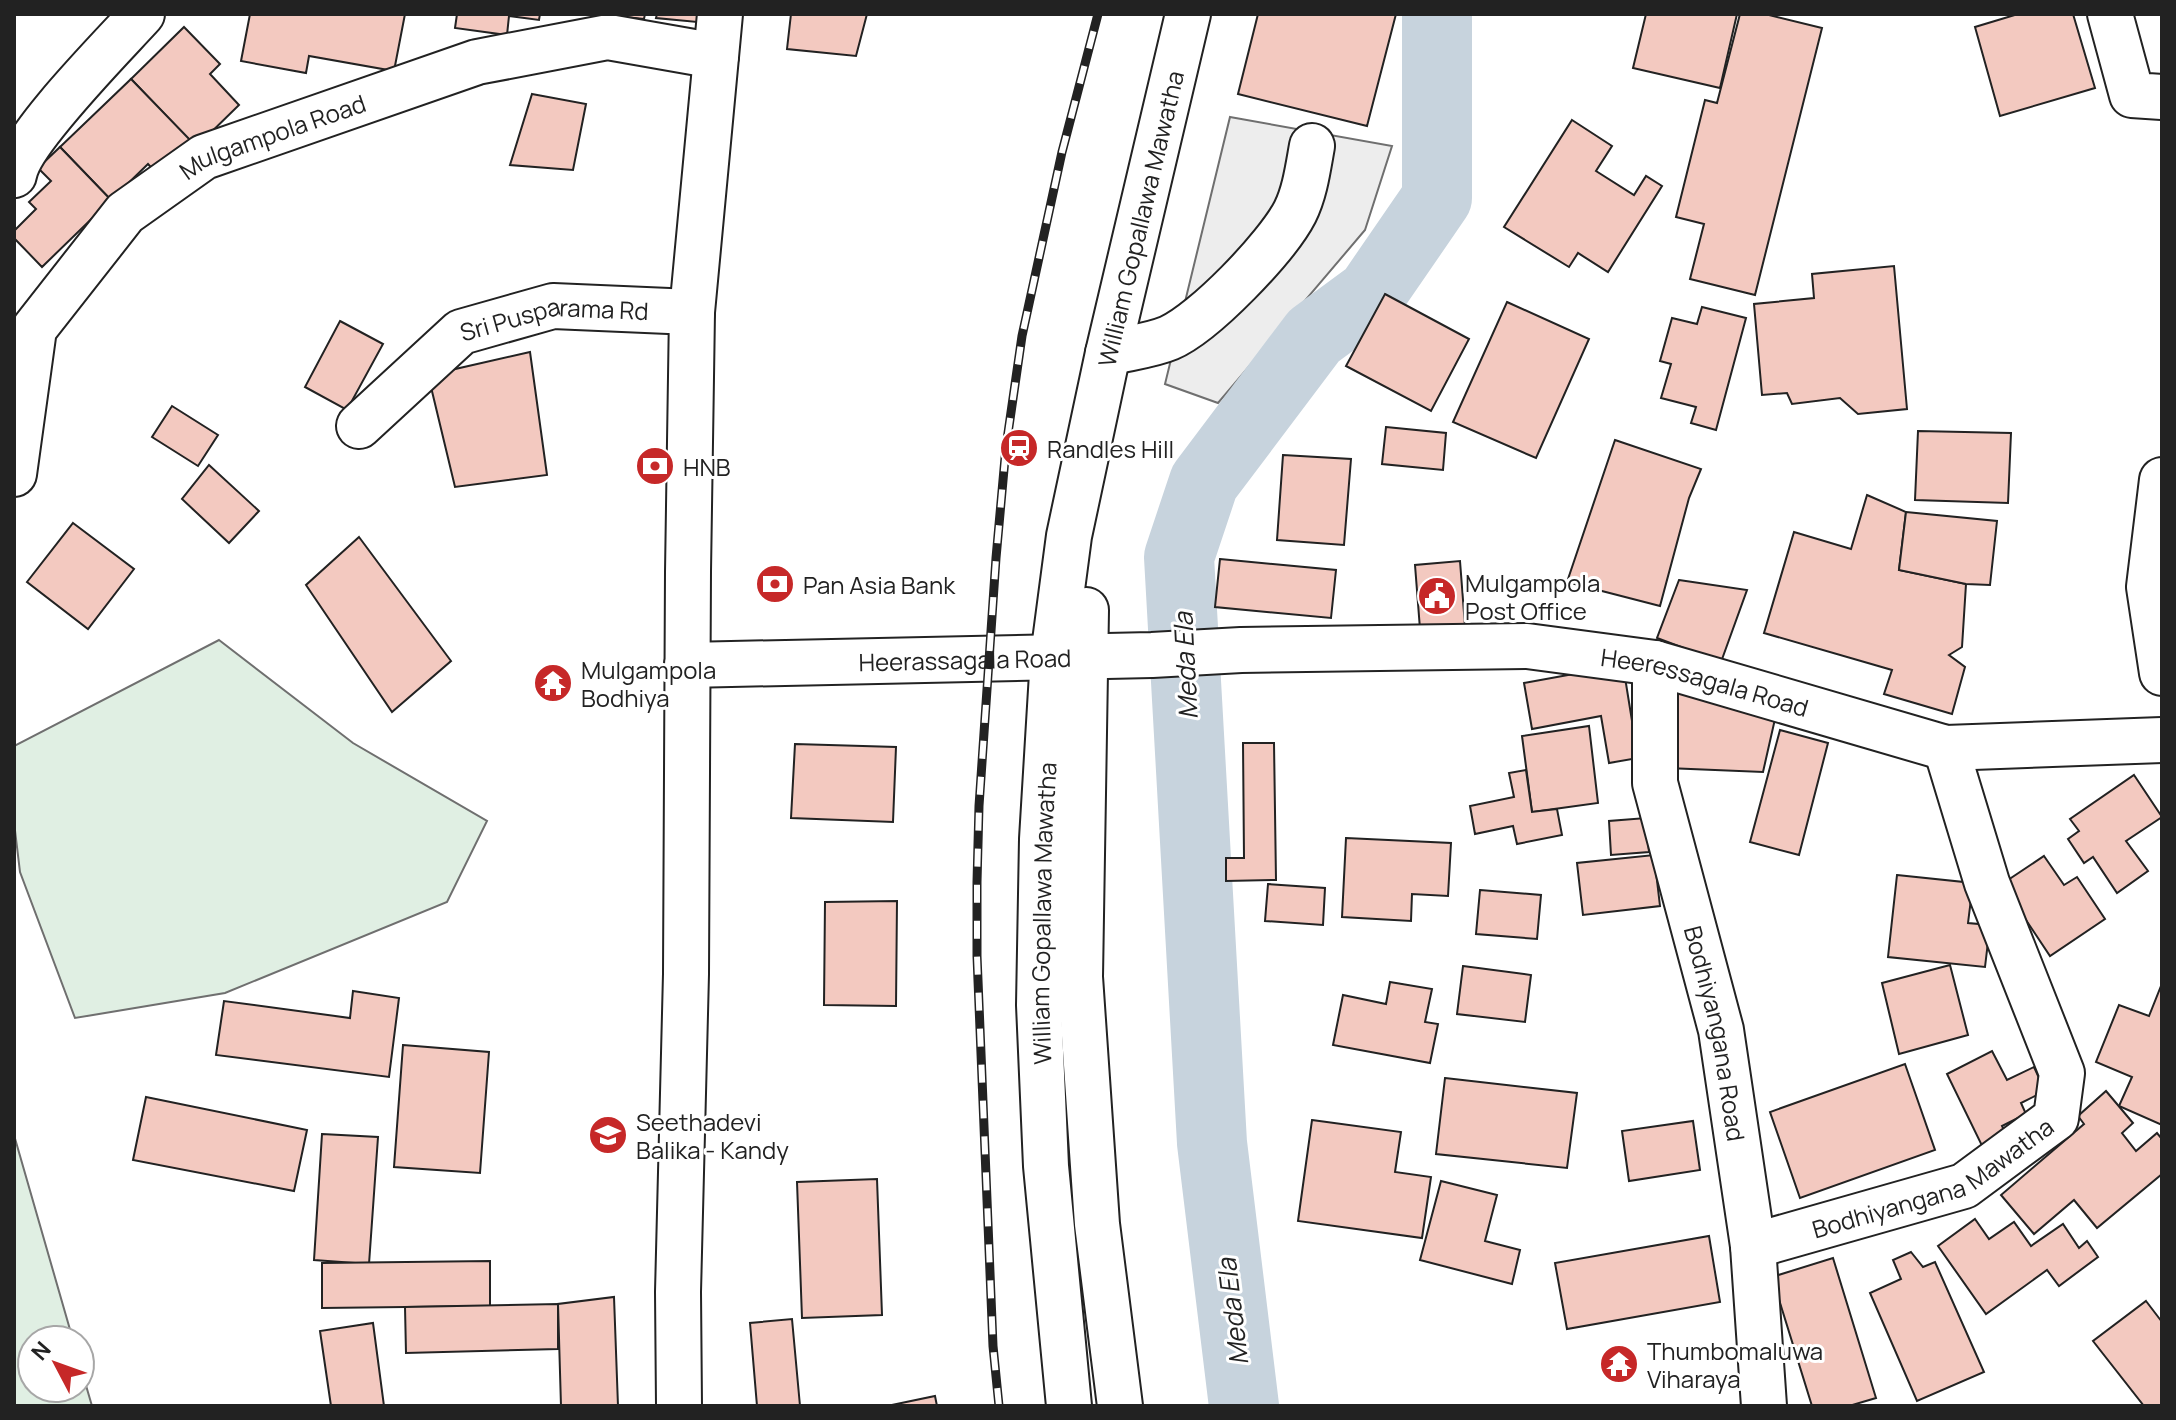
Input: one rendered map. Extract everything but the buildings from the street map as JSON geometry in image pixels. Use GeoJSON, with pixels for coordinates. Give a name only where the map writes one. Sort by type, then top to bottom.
{"type":"FeatureCollection","features":[{"type":"Feature","properties":{"kind":"main road"},"geometry":{"type":"LineString","coordinates":[[14,175],[16,166],[44,124],[142,14]]}},
{"type":"Feature","properties":{"kind":"main road","name":"William Gopallawa Mawatha"},"geometry":{"type":"LineString","coordinates":[[1120,1406],[1097,1224],[1080,977],[1069,656],[1069,536],[1108,353],[1188,14]]}},
{"type":"Feature","properties":{"kind":"main road"},"geometry":{"type":"LineString","coordinates":[[2110,14],[2132,95],[2162,97]]}},
{"type":"Feature","properties":{"kind":"main road"},"geometry":{"type":"LineString","coordinates":[[679,1406],[692,312],[718,35]]}},
{"type":"Feature","properties":{"kind":"main road","name":"Mulgampola Road"},"geometry":{"type":"LineString","coordinates":[[14,474],[34,329],[125,213],[204,157],[477,62],[608,37],[718,35]]}},
{"type":"Feature","properties":{"kind":"main road"},"geometry":{"type":"LineString","coordinates":[[1108,353],[1169,338],[1216,305],[1269,248],[1295,212],[1312,146]]}},
{"type":"Feature","properties":{"kind":"main road","name":"Sri Pusparama Rd"},"geometry":{"type":"LineString","coordinates":[[359,426],[461,332],[553,306],[692,312]]}},
{"type":"Feature","properties":{"kind":"main road"},"geometry":{"type":"LineString","coordinates":[[2162,480],[2149,587],[2162,673]]}},
{"type":"Feature","properties":{"kind":"main road","name":"Heeressagala Road"},"geometry":{"type":"LineString","coordinates":[[1241,650],[1527,646],[1655,663],[1946,748],[2162,740]]}},
{"type":"Feature","properties":{"kind":"main road","name":"Heerassagala Road"},"geometry":{"type":"LineString","coordinates":[[687,665],[1152,655],[1241,650]]}},
{"type":"Feature","properties":{"kind":"main road","name":"William Gopallawa Mawatha"},"geometry":{"type":"LineString","coordinates":[[1069,656],[1042,839],[1039,1005],[1046,1166],[1069,1406]]}},
{"type":"Feature","properties":{"kind":"main road","name":"Bodhiyangana Road"},"geometry":{"type":"LineString","coordinates":[[1655,663],[1655,783],[1721,1030],[1753,1246],[1764,1406]]}},
{"type":"Feature","properties":{"kind":"main road","name":"Bodhiyangana Mawatha"},"geometry":{"type":"LineString","coordinates":[[1753,1246],[1964,1186],[2056,1118],[2062,1073],[1987,883],[1946,748]]}},
{"type":"Feature","properties":{"kind":"green space"},"geometry":{"type":"Polygon","coordinates":[[[219,640],[353,743],[487,821],[447,902],[225,993],[75,1018],[20,872],[14,822],[14,746],[219,640]]]}},
{"type":"Feature","properties":{"kind":"green space"},"geometry":{"type":"Polygon","coordinates":[[[14,1135],[68,1324],[16,1324],[16,1404],[92,1406],[14,1406],[14,1135]]]}},
{"type":"Feature","properties":{"kind":"shaded area"},"geometry":{"type":"Polygon","coordinates":[[[1230,117],[1392,146],[1365,230],[1218,403],[1165,384],[1230,117]]]}},
{"type":"Feature","properties":{"kind":"waterway","name":"Meda Ela"},"geometry":{"type":"LineString","coordinates":[[1244,1406],[1212,1143],[1179,557],[1204,482],[1314,336],[1371,294],[1437,198],[1437,14]]}},
{"type":"Feature","properties":{"kind":"railway"},"geometry":{"type":"LineString","coordinates":[[999,1406],[993,1346],[977,956],[979,806],[996,558],[1006,447],[1022,336],[1062,152],[1098,14]]}},
{"type":"Feature","properties":{"kind":"place","name":"Randles Hill"},"geometry":{"type":"Point","coordinates":[1019,448]}},
{"type":"Feature","properties":{"kind":"place","name":"HNB"},"geometry":{"type":"Point","coordinates":[655,466]}},
{"type":"Feature","properties":{"kind":"place","name":"Pan Asia Bank"},"geometry":{"type":"Point","coordinates":[775,584]}},
{"type":"Feature","properties":{"kind":"place","name":"Mulgampola Post Office"},"geometry":{"type":"Point","coordinates":[1437,596]}},
{"type":"Feature","properties":{"kind":"place","name":"Mulgampola Bodhiya"},"geometry":{"type":"Point","coordinates":[553,683]}},
{"type":"Feature","properties":{"kind":"place","name":"Seethadevi Balika - Kandy"},"geometry":{"type":"Point","coordinates":[608,1135]}},
{"type":"Feature","properties":{"kind":"place","name":"Thumbomaluwa Viharaya"},"geometry":{"type":"Point","coordinates":[1619,1364]}}]}
